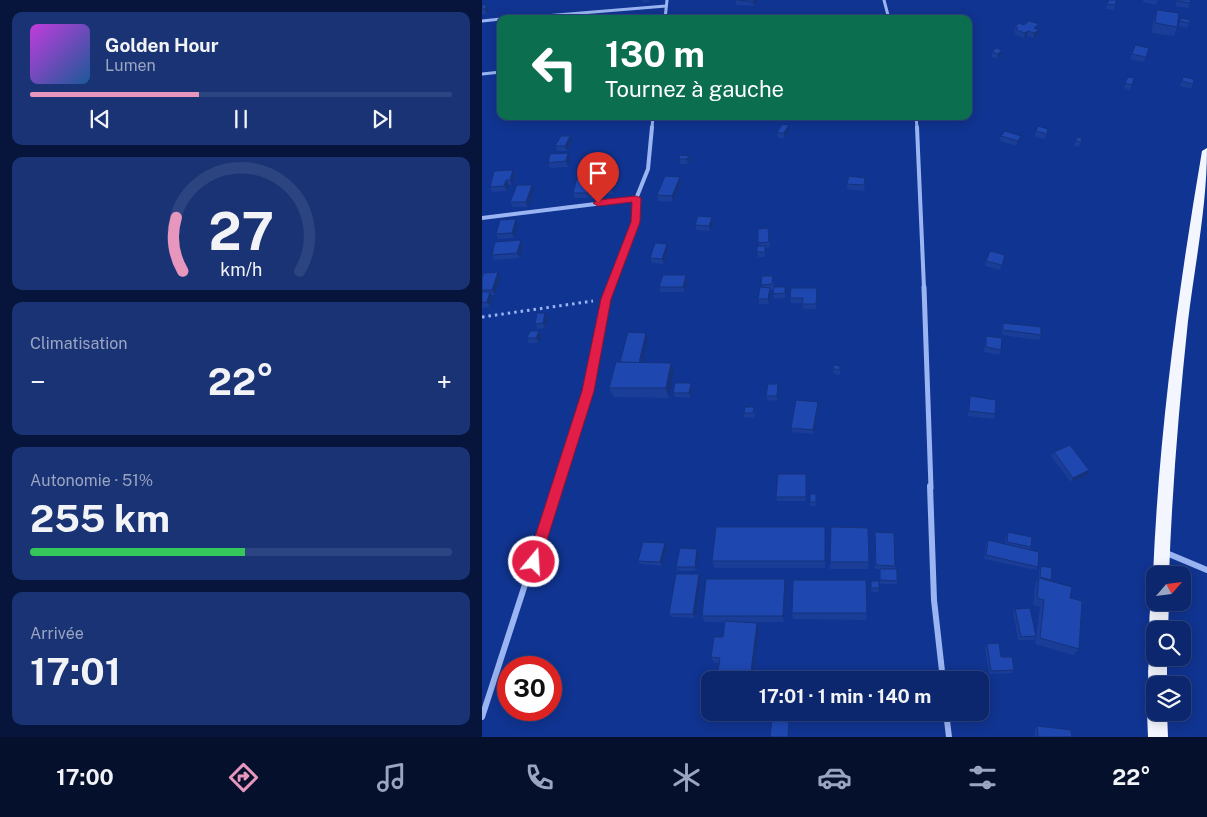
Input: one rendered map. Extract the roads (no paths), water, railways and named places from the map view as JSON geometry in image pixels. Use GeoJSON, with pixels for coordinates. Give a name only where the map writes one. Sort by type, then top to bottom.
{"type":"FeatureCollection","features":[{"type":"Feature","properties":{"kind":"highway"},"geometry":{"type":"LineString","coordinates":[[1161,566],[1165,469],[1183,308],[1206,150]]}},
{"type":"Feature","properties":{"kind":"highway"},"geometry":{"type":"LineString","coordinates":[[1157,721],[1158,737]]}},
{"type":"Feature","properties":{"kind":"street"},"geometry":{"type":"LineString","coordinates":[[665,15],[667,0]]}},
{"type":"Feature","properties":{"kind":"street"},"geometry":{"type":"LineString","coordinates":[[884,0],[888,15]]}},
{"type":"Feature","properties":{"kind":"street"},"geometry":{"type":"LineString","coordinates":[[556,15],[666,6]]}},
{"type":"Feature","properties":{"kind":"street"},"geometry":{"type":"LineString","coordinates":[[482,20],[497,19]]}},
{"type":"Feature","properties":{"kind":"street"},"geometry":{"type":"LineString","coordinates":[[482,74],[497,72]]}},
{"type":"Feature","properties":{"kind":"street"},"geometry":{"type":"LineString","coordinates":[[482,717],[588,391],[606,299],[635,222],[636,198],[648,169],[653,120]]}},
{"type":"Feature","properties":{"kind":"street"},"geometry":{"type":"LineString","coordinates":[[916,120],[924,245],[934,600],[942,671]]}},
{"type":"Feature","properties":{"kind":"street"},"geometry":{"type":"LineString","coordinates":[[482,218],[636,198]]}},
{"type":"Feature","properties":{"kind":"street"},"geometry":{"type":"LineString","coordinates":[[1161,551],[1206,570]]}},
{"type":"Feature","properties":{"kind":"street"},"geometry":{"type":"LineString","coordinates":[[947,721],[949,737]]}}]}
